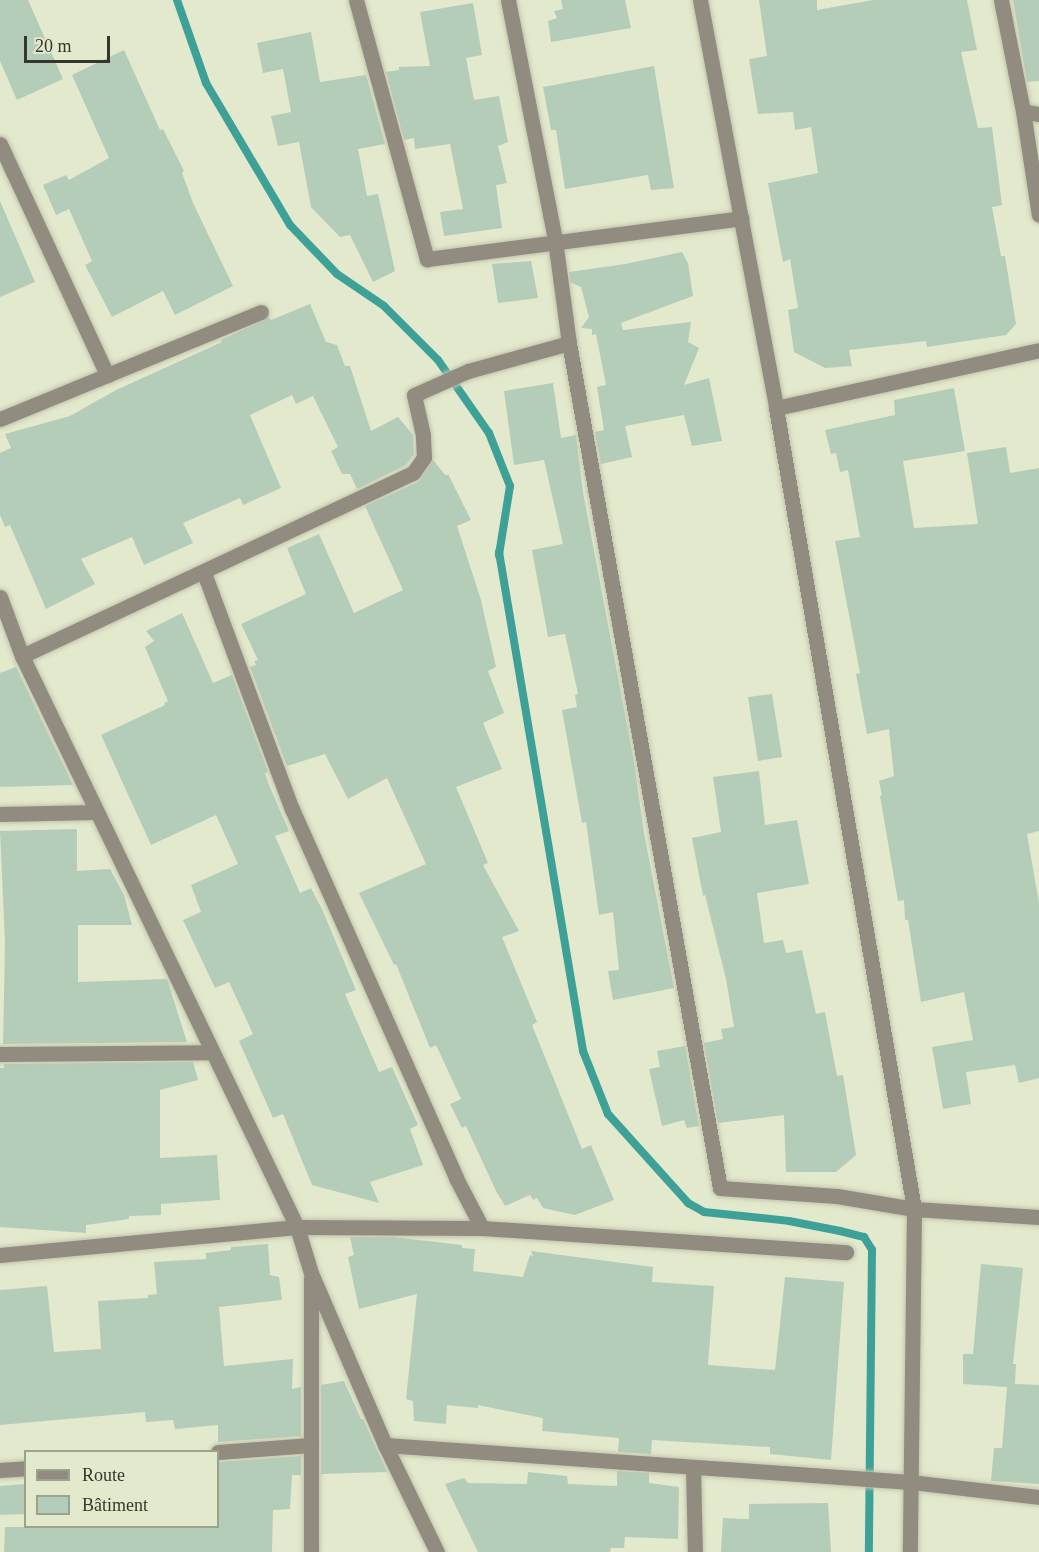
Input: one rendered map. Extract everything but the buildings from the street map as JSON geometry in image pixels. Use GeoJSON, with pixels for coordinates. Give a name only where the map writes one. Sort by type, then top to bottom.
{"type":"FeatureCollection","features":[{"type":"Feature","properties":{"kind":"street"},"geometry":{"type":"LineString","coordinates":[[356,0],[427,259],[555,240],[741,218]]}},
{"type":"Feature","properties":{"kind":"street"},"geometry":{"type":"LineString","coordinates":[[508,0],[555,240],[569,343],[720,1188],[837,1196],[914,1209],[1039,1217]]}},
{"type":"Feature","properties":{"kind":"street"},"geometry":{"type":"LineString","coordinates":[[700,0],[776,408],[914,1209],[910,1552]]}},
{"type":"Feature","properties":{"kind":"street"},"geometry":{"type":"LineString","coordinates":[[1000,0],[1023,111],[1039,215]]}},
{"type":"Feature","properties":{"kind":"street"},"geometry":{"type":"LineString","coordinates":[[1023,111],[1039,114]]}},
{"type":"Feature","properties":{"kind":"street"},"geometry":{"type":"LineString","coordinates":[[0,144],[107,375]]}},
{"type":"Feature","properties":{"kind":"street"},"geometry":{"type":"LineString","coordinates":[[0,419],[261,312]]}},
{"type":"Feature","properties":{"kind":"street"},"geometry":{"type":"LineString","coordinates":[[22,656],[204,573],[412,473],[424,457],[423,435],[414,395],[468,371],[569,343]]}},
{"type":"Feature","properties":{"kind":"street"},"geometry":{"type":"LineString","coordinates":[[776,408],[1039,350]]}},
{"type":"Feature","properties":{"kind":"street"},"geometry":{"type":"LineString","coordinates":[[204,573],[292,809],[456,1178],[482,1228]]}},
{"type":"Feature","properties":{"kind":"street"},"geometry":{"type":"LineString","coordinates":[[0,597],[6,630],[22,656],[297,1227],[311,1273],[386,1445],[436,1552]]}},
{"type":"Feature","properties":{"kind":"street"},"geometry":{"type":"LineString","coordinates":[[0,814],[96,812]]}},
{"type":"Feature","properties":{"kind":"street"},"geometry":{"type":"LineString","coordinates":[[0,1054],[212,1052]]}},
{"type":"Feature","properties":{"kind":"street"},"geometry":{"type":"LineString","coordinates":[[0,1255],[297,1227],[482,1228],[846,1252]]}},
{"type":"Feature","properties":{"kind":"street"},"geometry":{"type":"LineString","coordinates":[[311,1273],[312,1552]]}},
{"type":"Feature","properties":{"kind":"street"},"geometry":{"type":"LineString","coordinates":[[219,1452],[311,1445]]}},
{"type":"Feature","properties":{"kind":"street"},"geometry":{"type":"LineString","coordinates":[[386,1445],[889,1480],[1039,1497]]}},
{"type":"Feature","properties":{"kind":"street"},"geometry":{"type":"LineString","coordinates":[[693,1467],[695,1552]]}},
{"type":"Feature","properties":{"kind":"street"},"geometry":{"type":"LineString","coordinates":[[0,1470],[24,1468]]}},
{"type":"Feature","properties":{"kind":"waterway"},"geometry":{"type":"LineString","coordinates":[[177,0],[206,83],[290,225],[337,274],[384,306],[438,360],[489,433],[510,486],[499,555]]}},
{"type":"Feature","properties":{"kind":"waterway"},"geometry":{"type":"LineString","coordinates":[[499,552],[583,1051],[608,1114],[688,1203],[704,1212],[789,1221],[840,1231],[864,1237],[872,1250],[869,1552]]}}]}
